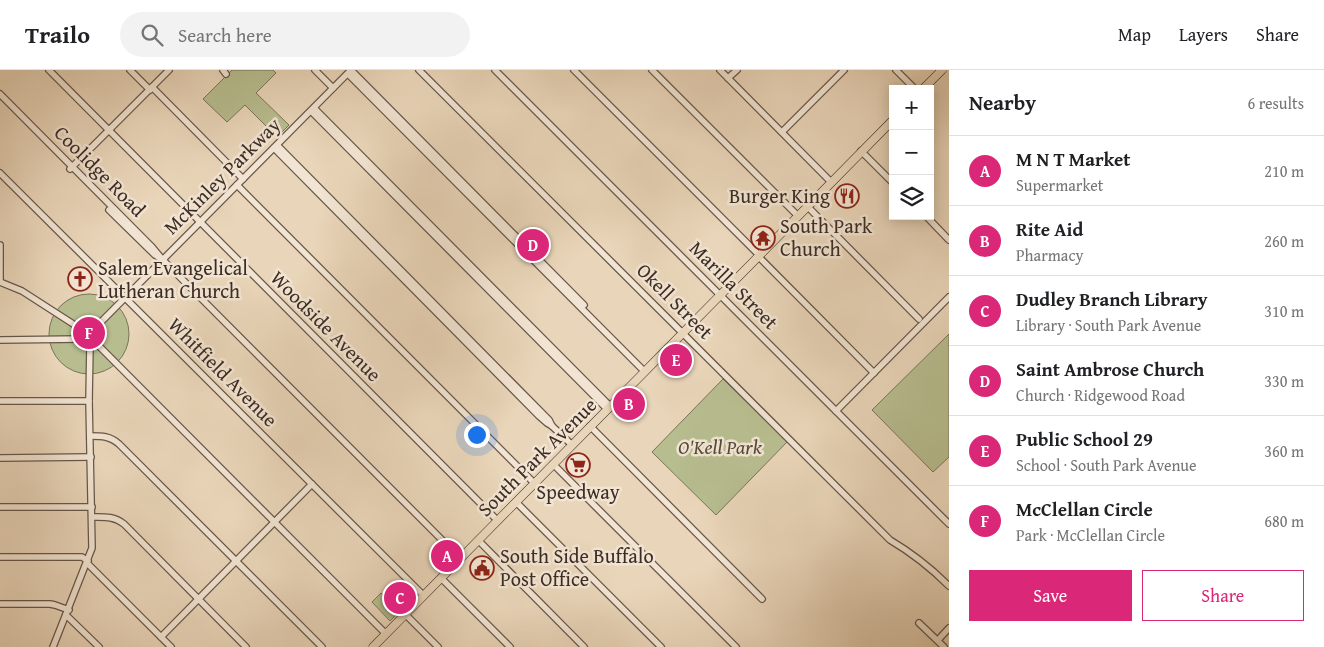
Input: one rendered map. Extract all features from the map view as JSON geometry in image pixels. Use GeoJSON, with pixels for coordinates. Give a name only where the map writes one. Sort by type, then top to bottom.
{"type":"FeatureCollection","features":[{"type":"Feature","properties":{"kind":"main road"},"geometry":{"type":"LineString","coordinates":[[927,85],[942,70]]}},
{"type":"Feature","properties":{"kind":"main road","name":"South Park Avenue"},"geometry":{"type":"LineString","coordinates":[[373,647],[889,124]]}},
{"type":"Feature","properties":{"kind":"street","name":"Woodside Avenue"},"geometry":{"type":"LineString","coordinates":[[49,70],[497,520]]}},
{"type":"Feature","properties":{"kind":"street"},"geometry":{"type":"LineString","coordinates":[[130,70],[151,88],[243,179]]}},
{"type":"Feature","properties":{"kind":"street"},"geometry":{"type":"LineString","coordinates":[[71,168],[169,70]]}},
{"type":"Feature","properties":{"kind":"street"},"geometry":{"type":"LineString","coordinates":[[316,70],[333,88]]}},
{"type":"Feature","properties":{"kind":"street","name":"Okell Street"},"geometry":{"type":"LineString","coordinates":[[419,70],[890,540],[924,562],[949,586]]}},
{"type":"Feature","properties":{"kind":"street","name":"Marilla Street"},"geometry":{"type":"LineString","coordinates":[[494,70],[949,524]]}},
{"type":"Feature","properties":{"kind":"street"},"geometry":{"type":"LineString","coordinates":[[574,70],[759,255],[874,374]]}},
{"type":"Feature","properties":{"kind":"street"},"geometry":{"type":"LineString","coordinates":[[652,70],[798,216]]}},
{"type":"Feature","properties":{"kind":"street"},"geometry":{"type":"LineString","coordinates":[[720,70],[831,182]]}},
{"type":"Feature","properties":{"kind":"street"},"geometry":{"type":"LineString","coordinates":[[728,78],[737,70]]}},
{"type":"Feature","properties":{"kind":"street"},"geometry":{"type":"LineString","coordinates":[[782,132],[844,70]]}},
{"type":"Feature","properties":{"kind":"street"},"geometry":{"type":"LineString","coordinates":[[896,70],[911,85]]}},
{"type":"Feature","properties":{"kind":"street"},"geometry":{"type":"LineString","coordinates":[[351,71],[397,120],[646,370]]}},
{"type":"Feature","properties":{"kind":"street","name":"McKinley Parkway"},"geometry":{"type":"LineString","coordinates":[[95,328],[351,71]]}},
{"type":"Feature","properties":{"kind":"street","name":"Coolidge Road"},"geometry":{"type":"LineString","coordinates":[[0,96],[155,255],[162,259],[460,558]]}},
{"type":"Feature","properties":{"kind":"street"},"geometry":{"type":"LineString","coordinates":[[312,109],[608,408]]}},
{"type":"Feature","properties":{"kind":"street"},"geometry":{"type":"LineString","coordinates":[[276,146],[572,445]]}},
{"type":"Feature","properties":{"kind":"street"},"geometry":{"type":"LineString","coordinates":[[861,151],[889,179]]}},
{"type":"Feature","properties":{"kind":"street","name":"Whitfield Avenue"},"geometry":{"type":"LineString","coordinates":[[0,173],[424,595]]}},
{"type":"Feature","properties":{"kind":"street"},"geometry":{"type":"LineString","coordinates":[[237,185],[534,482]]}},
{"type":"Feature","properties":{"kind":"street"},"geometry":{"type":"LineString","coordinates":[[807,206],[919,319]]}},
{"type":"Feature","properties":{"kind":"street"},"geometry":{"type":"LineString","coordinates":[[930,220],[949,240]]}},
{"type":"Feature","properties":{"kind":"street"},"geometry":{"type":"LineString","coordinates":[[0,245],[0,282],[22,291],[81,329]]}},
{"type":"Feature","properties":{"kind":"street"},"geometry":{"type":"LineString","coordinates":[[836,411],[949,297]]}},
{"type":"Feature","properties":{"kind":"street"},"geometry":{"type":"LineString","coordinates":[[53,647],[92,548],[89,401],[92,343],[98,336],[98,332],[95,328],[88,325],[81,329],[79,333],[81,339],[85,343],[92,343],[386,634]]}},
{"type":"Feature","properties":{"kind":"street"},"geometry":{"type":"LineString","coordinates":[[0,340],[81,339]]}},
{"type":"Feature","properties":{"kind":"street"},"geometry":{"type":"LineString","coordinates":[[0,401],[89,401]]}},
{"type":"Feature","properties":{"kind":"street"},"geometry":{"type":"LineString","coordinates":[[590,426],[762,599]]}},
{"type":"Feature","properties":{"kind":"street"},"geometry":{"type":"LineString","coordinates":[[90,436],[104,436],[116,441],[322,647]]}},
{"type":"Feature","properties":{"kind":"street"},"geometry":{"type":"LineString","coordinates":[[0,458],[90,457]]}},
{"type":"Feature","properties":{"kind":"street"},"geometry":{"type":"LineString","coordinates":[[552,464],[736,647]]}},
{"type":"Feature","properties":{"kind":"street"},"geometry":{"type":"LineString","coordinates":[[161,637],[312,484]]}},
{"type":"Feature","properties":{"kind":"street"},"geometry":{"type":"LineString","coordinates":[[516,502],[661,647]]}},
{"type":"Feature","properties":{"kind":"street"},"geometry":{"type":"LineString","coordinates":[[0,508],[92,507]]}},
{"type":"Feature","properties":{"kind":"street"},"geometry":{"type":"LineString","coordinates":[[92,517],[112,517],[118,520],[246,647]]}},
{"type":"Feature","properties":{"kind":"street"},"geometry":{"type":"LineString","coordinates":[[478,540],[584,647]]}},
{"type":"Feature","properties":{"kind":"street"},"geometry":{"type":"LineString","coordinates":[[0,557],[82,557],[171,647]]}},
{"type":"Feature","properties":{"kind":"street"},"geometry":{"type":"LineString","coordinates":[[441,578],[510,647]]}},
{"type":"Feature","properties":{"kind":"street"},"geometry":{"type":"LineString","coordinates":[[0,604],[50,604],[68,613],[99,647]]}},
{"type":"Feature","properties":{"kind":"street"},"geometry":{"type":"LineString","coordinates":[[405,614],[438,647]]}},
{"type":"Feature","properties":{"kind":"street"},"geometry":{"type":"LineString","coordinates":[[920,623],[944,647]]}},
{"type":"Feature","properties":{"kind":"street"},"geometry":{"type":"LineString","coordinates":[[938,640],[949,628]]}},
{"type":"Feature","properties":{"kind":"green space"},"geometry":{"type":"Polygon","coordinates":[[[232,70],[273,70],[276,73],[256,93],[289,125],[277,137],[245,105],[227,122],[203,99],[232,70]]]}},
{"type":"Feature","properties":{"kind":"green space"},"geometry":{"type":"Polygon","coordinates":[[[89,294],[104,297],[117,306],[126,319],[129,334],[126,349],[117,362],[104,371],[89,374],[74,371],[61,362],[52,349],[49,334],[52,319],[61,306],[74,297],[89,294]]]}},
{"type":"Feature","properties":{"kind":"green space"},"geometry":{"type":"Polygon","coordinates":[[[949,334],[949,457],[933,472],[872,410],[949,334]]]}},
{"type":"Feature","properties":{"kind":"green space","name":"O'Kell Park"},"geometry":{"type":"Polygon","coordinates":[[[723,379],[788,441],[716,515],[652,452],[723,379]]]}},
{"type":"Feature","properties":{"kind":"green space"},"geometry":{"type":"Polygon","coordinates":[[[381,593],[400,611],[390,621],[372,602],[381,593]]]}},
{"type":"Feature","properties":{"kind":"place","name":"Burger King"},"geometry":{"type":"Point","coordinates":[847,196]}},
{"type":"Feature","properties":{"kind":"place","name":"South Park Church"},"geometry":{"type":"Point","coordinates":[763,238]}},
{"type":"Feature","properties":{"kind":"place","name":"Saint Ambrose Church"},"geometry":{"type":"Point","coordinates":[533,245]}},
{"type":"Feature","properties":{"kind":"place","name":"Salem Evangelical Lutheran Church"},"geometry":{"type":"Point","coordinates":[80,279]}},
{"type":"Feature","properties":{"kind":"place","name":"McClellan Circle"},"geometry":{"type":"Point","coordinates":[89,333]}},
{"type":"Feature","properties":{"kind":"place","name":"Public School 29"},"geometry":{"type":"Point","coordinates":[676,360]}},
{"type":"Feature","properties":{"kind":"place","name":"Rite Aid"},"geometry":{"type":"Point","coordinates":[629,404]}},
{"type":"Feature","properties":{"kind":"place","name":"Speedway"},"geometry":{"type":"Point","coordinates":[578,465]}},
{"type":"Feature","properties":{"kind":"place","name":"M N T Market"},"geometry":{"type":"Point","coordinates":[447,556]}},
{"type":"Feature","properties":{"kind":"place","name":"South Side Buffalo Post Office"},"geometry":{"type":"Point","coordinates":[482,568]}},
{"type":"Feature","properties":{"kind":"place","name":"Dudley Branch Library"},"geometry":{"type":"Point","coordinates":[400,598]}}]}
